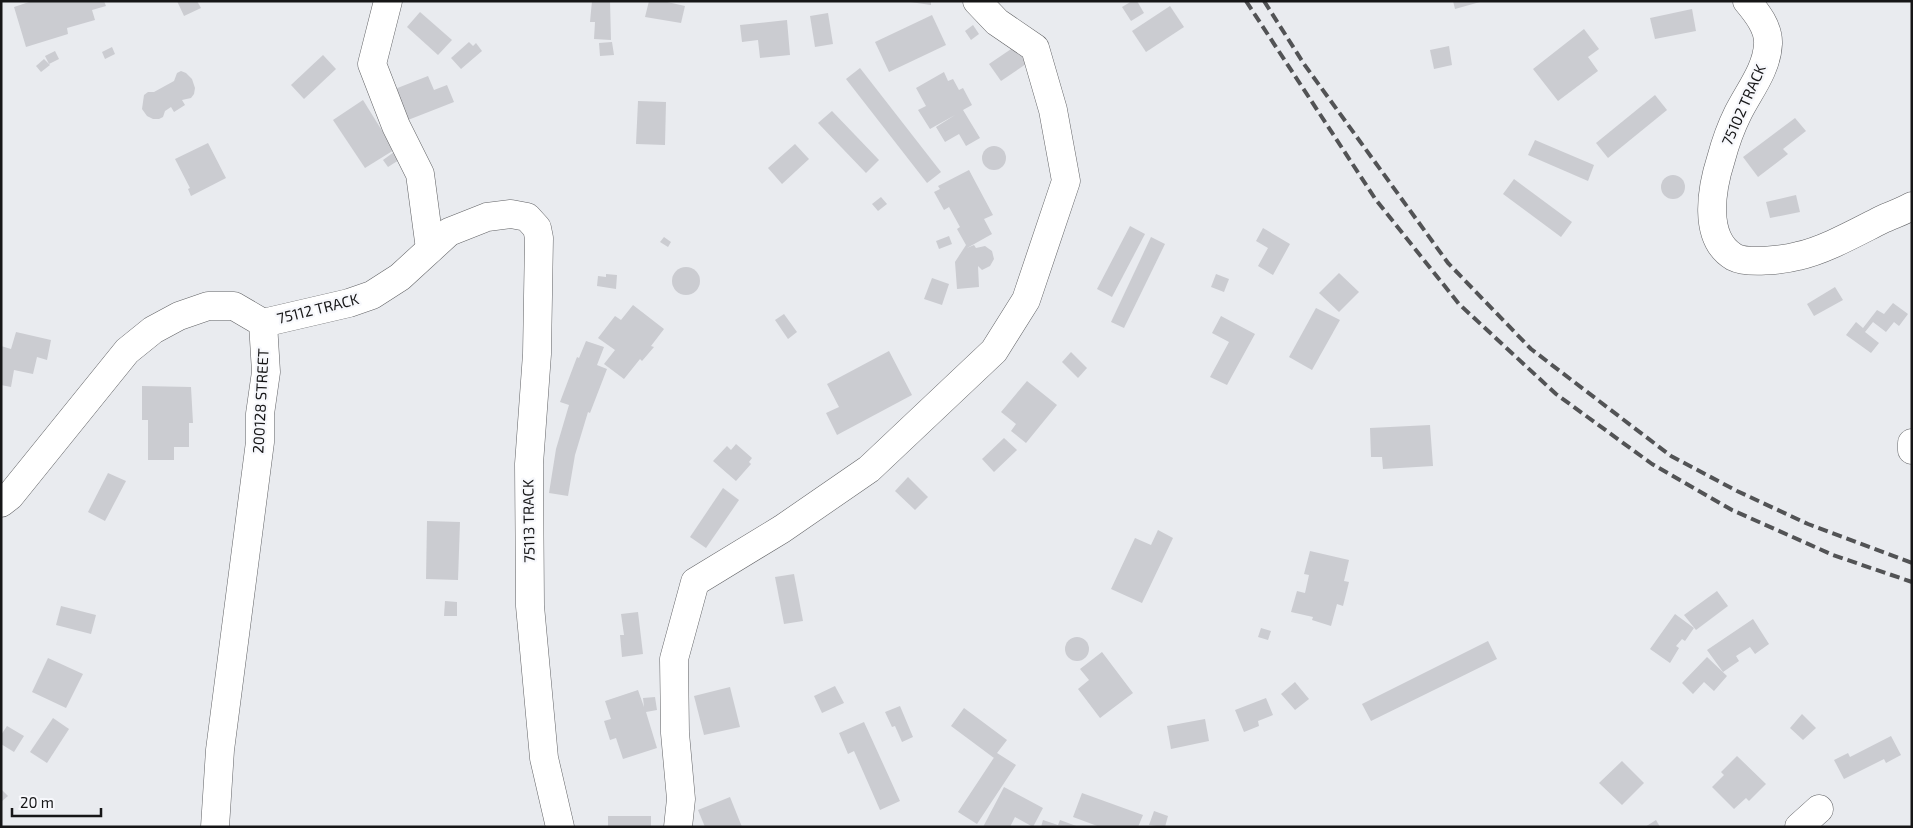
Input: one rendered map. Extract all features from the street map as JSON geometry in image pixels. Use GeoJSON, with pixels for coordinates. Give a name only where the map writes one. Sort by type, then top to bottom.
{"type":"FeatureCollection","features":[{"type":"Feature","properties":{"kind":"street"},"geometry":{"type":"LineString","coordinates":[[388,1],[372,64],[396,126],[420,174],[430,248]]}},
{"type":"Feature","properties":{"kind":"street"},"geometry":{"type":"LineString","coordinates":[[678,827],[681,799],[676,732],[674,659],[695,582],[782,529],[870,469],[994,351],[1026,300],[1066,181],[1053,110],[1035,48],[997,22],[977,1]]}},
{"type":"Feature","properties":{"kind":"street","name":"75102 TRACK"},"geometry":{"type":"LineString","coordinates":[[1746,1],[1763,23],[1768,43],[1764,67],[1737,115],[1721,159],[1711,197],[1716,235],[1724,246],[1734,257],[1758,261],[1798,256],[1852,235],[1912,206]]}},
{"type":"Feature","properties":{"kind":"street","name":"75112 TRACK"},"geometry":{"type":"LineString","coordinates":[[263,323],[349,303],[372,295],[400,277],[449,232],[487,216],[512,214],[527,216]]}},
{"type":"Feature","properties":{"kind":"street","name":"75113 TRACK"},"geometry":{"type":"LineString","coordinates":[[527,216],[534,223],[538,238],[537,354],[529,464],[530,606],[544,758],[560,827]]}},
{"type":"Feature","properties":{"kind":"street"},"geometry":{"type":"LineString","coordinates":[[1,503],[10,496],[127,351],[153,330],[179,316],[208,306],[234,306],[263,323]]}},
{"type":"Feature","properties":{"kind":"street","name":"200128 STREET"},"geometry":{"type":"LineString","coordinates":[[215,827],[220,750],[260,442],[260,414],[266,372],[263,323]]}},
{"type":"Feature","properties":{"kind":"street"},"geometry":{"type":"LineString","coordinates":[[1912,443],[1912,450]]}},
{"type":"Feature","properties":{"kind":"street"},"geometry":{"type":"LineString","coordinates":[[1799,827],[1819,809]]}},
{"type":"Feature","properties":{"kind":"building"},"geometry":{"type":"Polygon","coordinates":[[[32,1],[104,1],[106,6],[92,10],[95,20],[67,28],[68,34],[26,47],[14,7],[32,1]]]}},
{"type":"Feature","properties":{"kind":"building"},"geometry":{"type":"Polygon","coordinates":[[[177,1],[197,1],[201,8],[184,16],[177,1]]]}},
{"type":"Feature","properties":{"kind":"building"},"geometry":{"type":"Polygon","coordinates":[[[592,1],[610,1],[611,40],[594,39],[595,22],[590,22],[592,1]]]}},
{"type":"Feature","properties":{"kind":"building"},"geometry":{"type":"Polygon","coordinates":[[[649,1],[663,1],[685,6],[681,23],[645,17],[649,1]]]}},
{"type":"Feature","properties":{"kind":"building"},"geometry":{"type":"Polygon","coordinates":[[[903,1],[931,1],[931,5],[903,1]]]}},
{"type":"Feature","properties":{"kind":"building"},"geometry":{"type":"Polygon","coordinates":[[[1132,1],[1137,1],[1144,13],[1131,21],[1122,7],[1132,1]]]}},
{"type":"Feature","properties":{"kind":"building"},"geometry":{"type":"Polygon","coordinates":[[[1453,1],[1480,1],[1480,2],[1455,9],[1453,1]]]}},
{"type":"Feature","properties":{"kind":"building"},"geometry":{"type":"Polygon","coordinates":[[[1170,6],[1184,27],[1146,52],[1132,31],[1170,6]]]}},
{"type":"Feature","properties":{"kind":"building"},"geometry":{"type":"Polygon","coordinates":[[[1692,9],[1696,31],[1655,39],[1650,18],[1692,9]]]}},
{"type":"Feature","properties":{"kind":"building"},"geometry":{"type":"Polygon","coordinates":[[[420,12],[452,40],[438,55],[407,27],[420,12]]]}},
{"type":"Feature","properties":{"kind":"building"},"geometry":{"type":"Polygon","coordinates":[[[828,13],[833,44],[815,47],[810,16],[828,13]]]}},
{"type":"Feature","properties":{"kind":"building"},"geometry":{"type":"Polygon","coordinates":[[[932,15],[946,45],[889,72],[875,42],[932,15]]]}},
{"type":"Feature","properties":{"kind":"building"},"geometry":{"type":"Polygon","coordinates":[[[787,20],[790,55],[760,58],[758,40],[742,42],[740,25],[787,20]]]}},
{"type":"Feature","properties":{"kind":"building"},"geometry":{"type":"Polygon","coordinates":[[[973,25],[979,34],[971,40],[965,31],[973,25]]]}},
{"type":"Feature","properties":{"kind":"building"},"geometry":{"type":"Polygon","coordinates":[[[1584,29],[1599,49],[1588,57],[1598,71],[1558,101],[1533,69],[1584,29]]]}},
{"type":"Feature","properties":{"kind":"building"},"geometry":{"type":"Polygon","coordinates":[[[469,42],[473,46],[476,43],[482,51],[461,69],[451,58],[469,42]]]}},
{"type":"Feature","properties":{"kind":"building"},"geometry":{"type":"Polygon","coordinates":[[[612,42],[614,55],[600,56],[599,43],[612,42]]]}},
{"type":"Feature","properties":{"kind":"building"},"geometry":{"type":"Polygon","coordinates":[[[1017,45],[1029,62],[1001,81],[989,64],[1017,45]]]}},
{"type":"Feature","properties":{"kind":"building"},"geometry":{"type":"Polygon","coordinates":[[[1449,46],[1452,65],[1434,69],[1430,50],[1449,46]]]}},
{"type":"Feature","properties":{"kind":"building"},"geometry":{"type":"Polygon","coordinates":[[[112,47],[115,54],[105,59],[102,52],[112,47]]]}},
{"type":"Feature","properties":{"kind":"building"},"geometry":{"type":"Polygon","coordinates":[[[55,51],[59,59],[49,64],[45,56],[55,51]]]}},
{"type":"Feature","properties":{"kind":"building"},"geometry":{"type":"Polygon","coordinates":[[[323,55],[336,69],[304,99],[291,85],[323,55]]]}},
{"type":"Feature","properties":{"kind":"building"},"geometry":{"type":"Polygon","coordinates":[[[44,59],[50,65],[41,72],[36,66],[44,59]]]}},
{"type":"Feature","properties":{"kind":"building"},"geometry":{"type":"Polygon","coordinates":[[[860,68],[941,172],[927,183],[846,79],[860,68]]]}},
{"type":"Feature","properties":{"kind":"building"},"geometry":{"type":"Polygon","coordinates":[[[181,71],[192,79],[195,88],[191,98],[182,100],[185,105],[174,112],[171,107],[159,119],[147,116],[142,109],[144,95],[148,92],[154,92],[174,81],[177,73],[181,71]]]}},
{"type":"Feature","properties":{"kind":"building"},"geometry":{"type":"Polygon","coordinates":[[[944,72],[948,81],[953,79],[959,90],[963,88],[972,105],[963,110],[980,138],[966,146],[959,134],[945,142],[936,127],[955,115],[930,129],[918,110],[926,106],[916,88],[944,72]]]}},
{"type":"Feature","properties":{"kind":"building"},"geometry":{"type":"Polygon","coordinates":[[[428,76],[434,90],[447,85],[454,102],[408,120],[395,89],[428,76]]]}},
{"type":"Feature","properties":{"kind":"building"},"geometry":{"type":"Polygon","coordinates":[[[1655,95],[1667,110],[1608,158],[1596,143],[1655,95]]]}},
{"type":"Feature","properties":{"kind":"building"},"geometry":{"type":"Polygon","coordinates":[[[363,100],[394,150],[365,168],[333,120],[363,100]]]}},
{"type":"Feature","properties":{"kind":"building"},"geometry":{"type":"Polygon","coordinates":[[[638,101],[666,102],[665,145],[636,144],[638,101]]]}},
{"type":"Feature","properties":{"kind":"building"},"geometry":{"type":"Polygon","coordinates":[[[832,111],[879,160],[866,173],[818,123],[832,111]]]}},
{"type":"Feature","properties":{"kind":"building"},"geometry":{"type":"Polygon","coordinates":[[[1795,118],[1806,131],[1783,149],[1788,154],[1758,177],[1743,157],[1795,118]]]}},
{"type":"Feature","properties":{"kind":"building"},"geometry":{"type":"Polygon","coordinates":[[[1535,140],[1594,165],[1588,181],[1528,155],[1535,140]]]}},
{"type":"Feature","properties":{"kind":"building"},"geometry":{"type":"Polygon","coordinates":[[[208,143],[226,178],[191,196],[188,189],[190,188],[175,159],[208,143]]]}},
{"type":"Feature","properties":{"kind":"building"},"geometry":{"type":"Polygon","coordinates":[[[795,144],[809,159],[782,184],[768,168],[795,144]]]}},
{"type":"Feature","properties":{"kind":"building"},"geometry":{"type":"Polygon","coordinates":[[[994,146],[999,147],[1005,153],[1005,163],[999,169],[994,170],[989,169],[983,163],[982,158],[983,153],[989,147],[994,146]]]}},
{"type":"Feature","properties":{"kind":"building"},"geometry":{"type":"Polygon","coordinates":[[[394,152],[399,160],[388,167],[383,160],[394,152]]]}},
{"type":"Feature","properties":{"kind":"building"},"geometry":{"type":"Polygon","coordinates":[[[969,170],[993,215],[984,219],[992,234],[967,248],[974,245],[976,248],[985,246],[992,251],[994,259],[990,266],[982,270],[978,266],[979,287],[957,289],[955,262],[966,245],[957,229],[960,227],[949,207],[944,210],[934,192],[940,189],[938,186],[969,170]]]}},
{"type":"Feature","properties":{"kind":"building"},"geometry":{"type":"Polygon","coordinates":[[[1673,175],[1682,178],[1685,187],[1682,196],[1673,199],[1664,196],[1661,187],[1664,178],[1673,175]]]}},
{"type":"Feature","properties":{"kind":"building"},"geometry":{"type":"Polygon","coordinates":[[[1514,179],[1572,222],[1561,237],[1503,194],[1514,179]]]}},
{"type":"Feature","properties":{"kind":"building"},"geometry":{"type":"Polygon","coordinates":[[[1796,195],[1800,212],[1770,218],[1766,202],[1796,195]]]}},
{"type":"Feature","properties":{"kind":"building"},"geometry":{"type":"Polygon","coordinates":[[[881,197],[887,204],[878,211],[872,204],[881,197]]]}},
{"type":"Feature","properties":{"kind":"building"},"geometry":{"type":"Polygon","coordinates":[[[1130,226],[1145,234],[1112,297],[1097,289],[1130,226]]]}},
{"type":"Feature","properties":{"kind":"building"},"geometry":{"type":"Polygon","coordinates":[[[1263,228],[1290,244],[1273,275],[1258,266],[1268,248],[1256,241],[1263,228]]]}},
{"type":"Feature","properties":{"kind":"building"},"geometry":{"type":"Polygon","coordinates":[[[949,236],[952,244],[939,249],[936,241],[949,236]]]}},
{"type":"Feature","properties":{"kind":"building"},"geometry":{"type":"Polygon","coordinates":[[[664,237],[671,242],[668,247],[660,242],[664,237]]]}},
{"type":"Feature","properties":{"kind":"building"},"geometry":{"type":"Polygon","coordinates":[[[1151,237],[1165,244],[1124,328],[1111,322],[1151,237]]]}},
{"type":"Feature","properties":{"kind":"building"},"geometry":{"type":"Polygon","coordinates":[[[686,267],[696,271],[700,281],[696,291],[686,295],[676,291],[672,281],[676,271],[686,267]]]}},
{"type":"Feature","properties":{"kind":"building"},"geometry":{"type":"Polygon","coordinates":[[[1339,273],[1359,292],[1339,312],[1319,293],[1339,273]]]}},
{"type":"Feature","properties":{"kind":"building"},"geometry":{"type":"Polygon","coordinates":[[[606,274],[617,275],[616,289],[597,286],[598,276],[606,277],[606,274]]]}},
{"type":"Feature","properties":{"kind":"building"},"geometry":{"type":"Polygon","coordinates":[[[1216,274],[1229,279],[1224,292],[1211,287],[1216,274]]]}},
{"type":"Feature","properties":{"kind":"building"},"geometry":{"type":"Polygon","coordinates":[[[932,278],[949,284],[942,305],[924,299],[932,278]]]}},
{"type":"Feature","properties":{"kind":"building"},"geometry":{"type":"Polygon","coordinates":[[[1835,287],[1843,300],[1814,316],[1807,304],[1835,287]]]}},
{"type":"Feature","properties":{"kind":"building"},"geometry":{"type":"Polygon","coordinates":[[[1893,303],[1908,314],[1899,326],[1894,322],[1886,332],[1873,322],[1865,332],[1879,343],[1871,353],[1846,335],[1856,322],[1863,328],[1877,310],[1884,314],[1893,303]]]}},
{"type":"Feature","properties":{"kind":"building"},"geometry":{"type":"Polygon","coordinates":[[[633,305],[664,329],[651,346],[654,347],[642,361],[640,359],[624,379],[604,364],[615,350],[598,338],[615,316],[621,320],[633,305]]]}},
{"type":"Feature","properties":{"kind":"building"},"geometry":{"type":"Polygon","coordinates":[[[1316,308],[1340,320],[1312,370],[1289,357],[1316,308]]]}},
{"type":"Feature","properties":{"kind":"building"},"geometry":{"type":"Polygon","coordinates":[[[784,314],[797,332],[788,339],[775,320],[784,314]]]}},
{"type":"Feature","properties":{"kind":"building"},"geometry":{"type":"Polygon","coordinates":[[[1221,316],[1255,334],[1227,385],[1210,377],[1229,342],[1212,333],[1221,316]]]}},
{"type":"Feature","properties":{"kind":"building"},"geometry":{"type":"Polygon","coordinates":[[[16,332],[51,340],[47,360],[37,357],[33,374],[14,370],[11,387],[1,385],[1,346],[11,349],[16,332]]]}},
{"type":"Feature","properties":{"kind":"building"},"geometry":{"type":"Polygon","coordinates":[[[586,341],[604,347],[597,365],[607,369],[590,413],[588,412],[575,455],[568,496],[549,493],[556,449],[569,405],[560,402],[577,357],[579,358],[586,341]]]}},
{"type":"Feature","properties":{"kind":"building"},"geometry":{"type":"Polygon","coordinates":[[[889,351],[912,395],[837,435],[826,413],[839,407],[827,384],[889,351]]]}},
{"type":"Feature","properties":{"kind":"building"},"geometry":{"type":"Polygon","coordinates":[[[1071,352],[1087,368],[1078,378],[1062,362],[1071,352]]]}},
{"type":"Feature","properties":{"kind":"building"},"geometry":{"type":"Polygon","coordinates":[[[1027,381],[1057,405],[1026,443],[1011,431],[1016,424],[1001,412],[1027,381]]]}},
{"type":"Feature","properties":{"kind":"building"},"geometry":{"type":"Polygon","coordinates":[[[142,386],[191,387],[193,423],[189,423],[189,447],[174,447],[174,460],[148,460],[148,420],[142,420],[142,386]]]}},
{"type":"Feature","properties":{"kind":"building"},"geometry":{"type":"Polygon","coordinates":[[[1430,425],[1433,466],[1383,469],[1382,457],[1371,457],[1370,428],[1430,425]]]}},
{"type":"Feature","properties":{"kind":"building"},"geometry":{"type":"Polygon","coordinates":[[[1004,438],[1017,450],[994,472],[982,459],[1004,438]]]}},
{"type":"Feature","properties":{"kind":"building"},"geometry":{"type":"Polygon","coordinates":[[[736,444],[752,458],[749,462],[751,464],[736,481],[713,461],[727,446],[731,450],[736,444]]]}},
{"type":"Feature","properties":{"kind":"building"},"geometry":{"type":"Polygon","coordinates":[[[108,473],[126,481],[105,521],[88,512],[108,473]]]}},
{"type":"Feature","properties":{"kind":"building"},"geometry":{"type":"Polygon","coordinates":[[[908,477],[928,497],[915,510],[895,491],[908,477]]]}},
{"type":"Feature","properties":{"kind":"building"},"geometry":{"type":"Polygon","coordinates":[[[723,488],[739,500],[706,548],[690,537],[723,488]]]}},
{"type":"Feature","properties":{"kind":"building"},"geometry":{"type":"Polygon","coordinates":[[[427,521],[460,522],[458,580],[426,579],[427,521]]]}},
{"type":"Feature","properties":{"kind":"building"},"geometry":{"type":"Polygon","coordinates":[[[1158,530],[1173,538],[1142,603],[1111,589],[1135,538],[1151,545],[1158,530]]]}},
{"type":"Feature","properties":{"kind":"building"},"geometry":{"type":"Polygon","coordinates":[[[1310,551],[1349,560],[1344,581],[1349,582],[1343,606],[1337,604],[1331,626],[1312,620],[1313,617],[1291,612],[1297,591],[1305,593],[1309,575],[1304,574],[1310,551]]]}},
{"type":"Feature","properties":{"kind":"building"},"geometry":{"type":"Polygon","coordinates":[[[794,574],[803,621],[784,624],[775,577],[794,574]]]}},
{"type":"Feature","properties":{"kind":"building"},"geometry":{"type":"Polygon","coordinates":[[[1717,591],[1728,606],[1696,630],[1684,615],[1717,591]]]}},
{"type":"Feature","properties":{"kind":"building"},"geometry":{"type":"Polygon","coordinates":[[[445,601],[457,602],[457,616],[444,616],[445,601]]]}},
{"type":"Feature","properties":{"kind":"building"},"geometry":{"type":"Polygon","coordinates":[[[61,606],[96,615],[91,634],[56,625],[61,606]]]}},
{"type":"Feature","properties":{"kind":"building"},"geometry":{"type":"Polygon","coordinates":[[[638,612],[643,654],[622,657],[620,635],[624,635],[621,614],[638,612]]]}},
{"type":"Feature","properties":{"kind":"building"},"geometry":{"type":"Polygon","coordinates":[[[1675,614],[1694,628],[1685,641],[1682,639],[1676,646],[1679,648],[1670,663],[1650,649],[1675,614]]]}},
{"type":"Feature","properties":{"kind":"building"},"geometry":{"type":"Polygon","coordinates":[[[1753,619],[1769,644],[1755,654],[1750,647],[1736,656],[1739,661],[1723,672],[1707,650],[1753,619]]]}},
{"type":"Feature","properties":{"kind":"building"},"geometry":{"type":"Polygon","coordinates":[[[1261,628],[1271,631],[1268,640],[1258,637],[1261,628]]]}},
{"type":"Feature","properties":{"kind":"building"},"geometry":{"type":"Polygon","coordinates":[[[1077,637],[1082,638],[1088,644],[1088,654],[1082,660],[1077,661],[1072,660],[1066,654],[1065,649],[1066,644],[1072,638],[1077,637]]]}},
{"type":"Feature","properties":{"kind":"building"},"geometry":{"type":"Polygon","coordinates":[[[1488,641],[1497,659],[1371,721],[1362,704],[1488,641]]]}},
{"type":"Feature","properties":{"kind":"building"},"geometry":{"type":"Polygon","coordinates":[[[1102,652],[1133,693],[1100,718],[1078,689],[1089,680],[1080,669],[1102,652]]]}},
{"type":"Feature","properties":{"kind":"building"},"geometry":{"type":"Polygon","coordinates":[[[1707,657],[1727,676],[1714,691],[1704,682],[1693,694],[1682,683],[1707,657]]]}},
{"type":"Feature","properties":{"kind":"building"},"geometry":{"type":"Polygon","coordinates":[[[48,658],[83,674],[66,708],[32,692],[48,658]]]}},
{"type":"Feature","properties":{"kind":"building"},"geometry":{"type":"Polygon","coordinates":[[[1295,682],[1309,699],[1295,710],[1281,694],[1295,682]]]}},
{"type":"Feature","properties":{"kind":"building"},"geometry":{"type":"Polygon","coordinates":[[[835,686],[844,703],[822,713],[814,696],[835,686]]]}},
{"type":"Feature","properties":{"kind":"building"},"geometry":{"type":"Polygon","coordinates":[[[730,687],[740,727],[704,735],[694,696],[730,687]]]}},
{"type":"Feature","properties":{"kind":"building"},"geometry":{"type":"Polygon","coordinates":[[[638,690],[644,707],[643,698],[655,697],[657,710],[646,712],[657,748],[623,759],[616,738],[610,740],[604,721],[611,719],[605,701],[638,690]]]}},
{"type":"Feature","properties":{"kind":"building"},"geometry":{"type":"Polygon","coordinates":[[[1266,698],[1273,715],[1258,721],[1259,726],[1244,732],[1235,710],[1266,698]]]}},
{"type":"Feature","properties":{"kind":"building"},"geometry":{"type":"Polygon","coordinates":[[[900,706],[913,737],[902,742],[895,726],[892,727],[885,712],[900,706]]]}},
{"type":"Feature","properties":{"kind":"building"},"geometry":{"type":"Polygon","coordinates":[[[964,708],[1007,740],[997,753],[1016,765],[977,824],[958,812],[994,758],[951,726],[964,708]]]}},
{"type":"Feature","properties":{"kind":"building"},"geometry":{"type":"Polygon","coordinates":[[[1802,714],[1816,728],[1803,740],[1790,728],[1802,714]]]}},
{"type":"Feature","properties":{"kind":"building"},"geometry":{"type":"Polygon","coordinates":[[[53,718],[69,729],[47,763],[30,752],[53,718]]]}},
{"type":"Feature","properties":{"kind":"building"},"geometry":{"type":"Polygon","coordinates":[[[1205,719],[1209,741],[1171,749],[1167,726],[1205,719]]]}},
{"type":"Feature","properties":{"kind":"building"},"geometry":{"type":"Polygon","coordinates":[[[864,722],[900,801],[880,810],[854,751],[848,754],[839,733],[864,722]]]}},
{"type":"Feature","properties":{"kind":"building"},"geometry":{"type":"Polygon","coordinates":[[[7,726],[24,736],[14,752],[1,744],[1,735],[7,726]]]}},
{"type":"Feature","properties":{"kind":"building"},"geometry":{"type":"Polygon","coordinates":[[[1891,736],[1901,755],[1886,763],[1884,759],[1844,779],[1834,760],[1848,753],[1850,757],[1891,736]]]}},
{"type":"Feature","properties":{"kind":"building"},"geometry":{"type":"Polygon","coordinates":[[[1737,756],[1766,784],[1749,801],[1746,798],[1734,809],[1712,787],[1724,775],[1721,772],[1737,756]]]}},
{"type":"Feature","properties":{"kind":"building"},"geometry":{"type":"Polygon","coordinates":[[[1622,761],[1644,783],[1622,805],[1599,783],[1622,761]]]}},
{"type":"Feature","properties":{"kind":"building"},"geometry":{"type":"Polygon","coordinates":[[[1004,787],[1043,808],[1033,827],[1015,817],[1010,827],[983,827],[1004,787]]]}},
{"type":"Feature","properties":{"kind":"building"},"geometry":{"type":"Polygon","coordinates":[[[1,789],[8,796],[1,802],[1,789]]]}},
{"type":"Feature","properties":{"kind":"building"},"geometry":{"type":"Polygon","coordinates":[[[1082,793],[1143,815],[1138,827],[1100,827],[1073,817],[1082,793]]]}},
{"type":"Feature","properties":{"kind":"building"},"geometry":{"type":"Polygon","coordinates":[[[730,797],[742,827],[705,827],[698,810],[730,797]]]}},
{"type":"Feature","properties":{"kind":"building"},"geometry":{"type":"Polygon","coordinates":[[[1154,811],[1168,816],[1165,827],[1149,825],[1154,811]]]}},
{"type":"Feature","properties":{"kind":"building"},"geometry":{"type":"Polygon","coordinates":[[[608,816],[651,816],[651,827],[608,827],[608,816]]]}},
{"type":"Feature","properties":{"kind":"building"},"geometry":{"type":"Polygon","coordinates":[[[1043,820],[1058,825],[1060,820],[1079,827],[1041,827],[1043,820]]]}},
{"type":"Feature","properties":{"kind":"building"},"geometry":{"type":"Polygon","coordinates":[[[1656,820],[1660,827],[1645,827],[1656,820]]]}},
{"type":"Feature","properties":{"kind":"railway"},"geometry":{"type":"LineString","coordinates":[[1246,1],[1376,200],[1459,304],[1556,394],[1652,464],[1732,510],[1833,555],[1912,582]]}},
{"type":"Feature","properties":{"kind":"railway"},"geometry":{"type":"LineString","coordinates":[[1264,1],[1304,64],[1448,263],[1531,349],[1671,456],[1737,491],[1808,524],[1912,563]]}}]}
